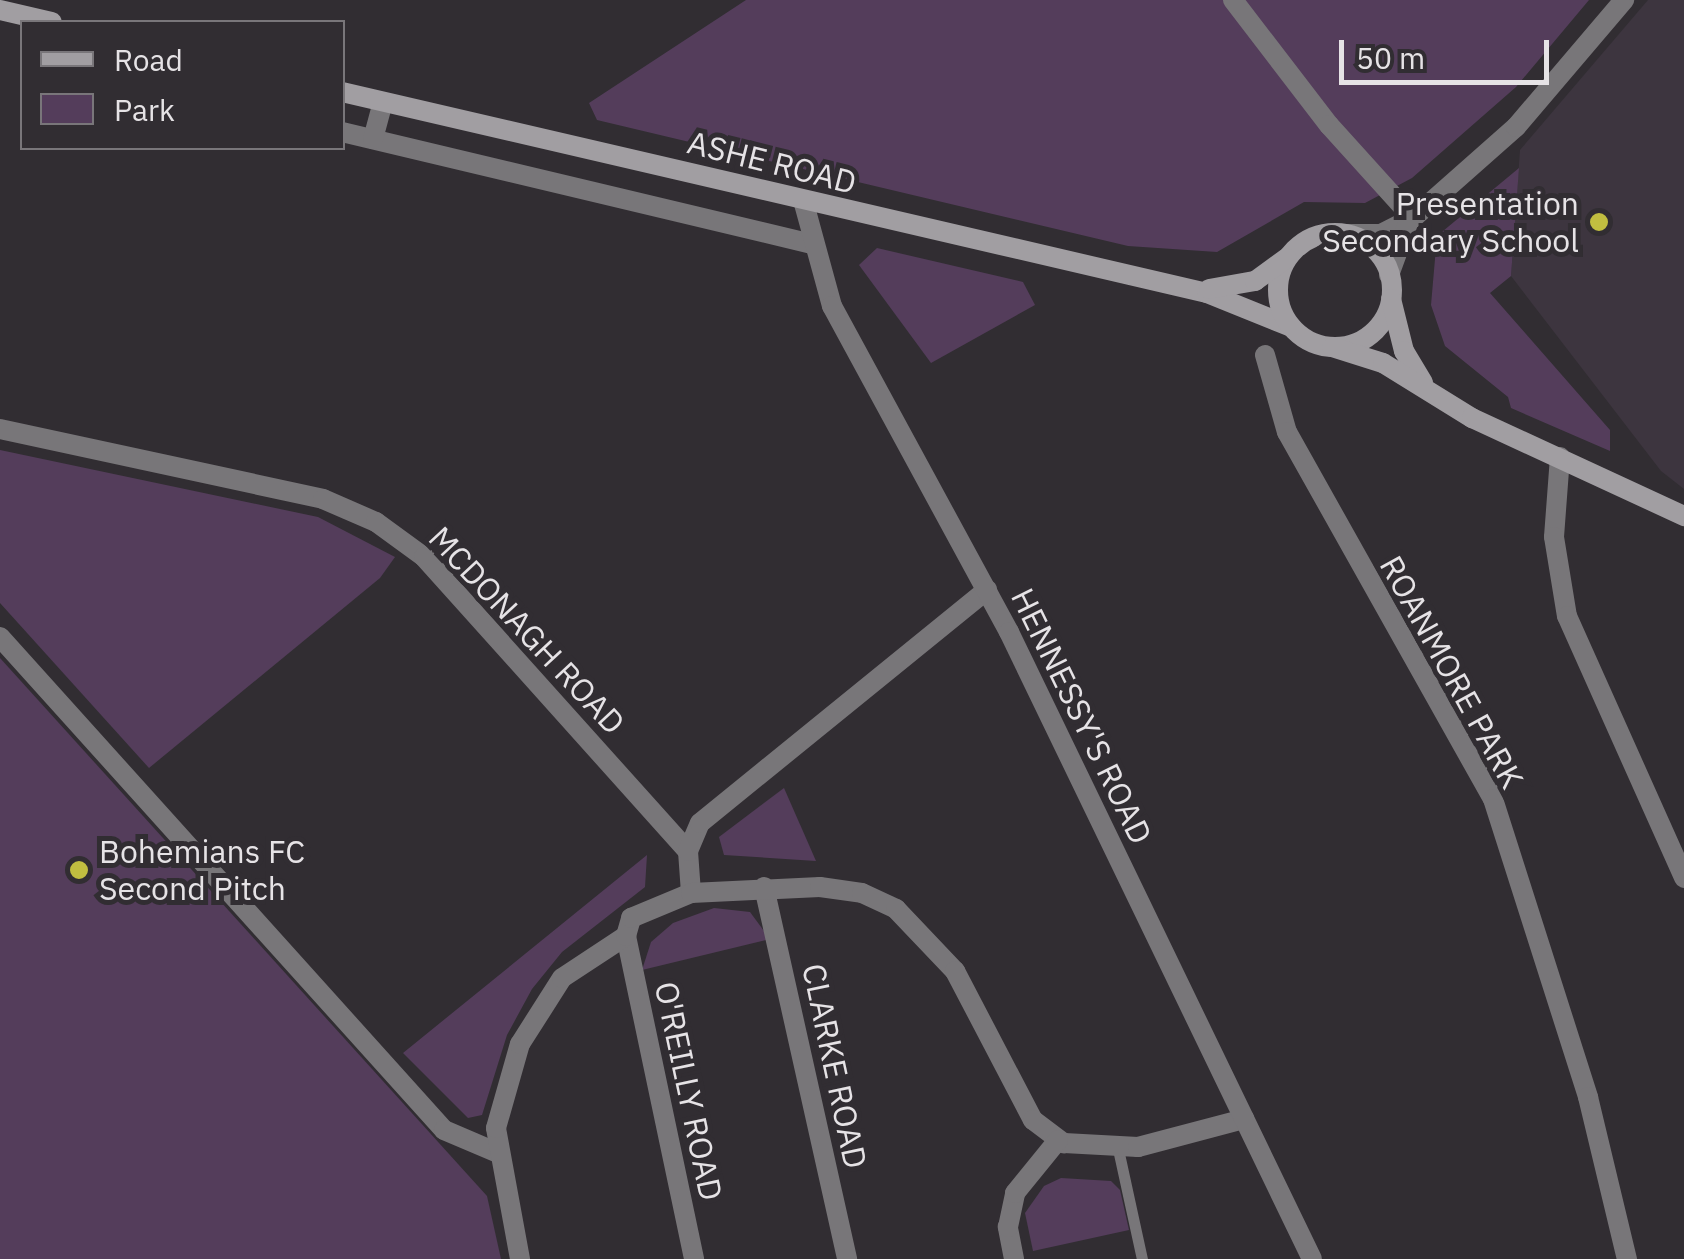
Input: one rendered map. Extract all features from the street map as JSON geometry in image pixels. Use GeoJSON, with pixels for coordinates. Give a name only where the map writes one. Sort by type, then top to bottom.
{"type":"FeatureCollection","features":[{"type":"Feature","properties":{"kind":"main road"},"geometry":{"type":"LineString","coordinates":[[0,10],[43,20]]}},
{"type":"Feature","properties":{"kind":"main road","name":"ASHE ROAD"},"geometry":{"type":"LineString","coordinates":[[345,93],[1187,289],[1242,304],[1291,327]]}},
{"type":"Feature","properties":{"kind":"main road"},"geometry":{"type":"LineString","coordinates":[[1435,395],[1404,351],[1389,275],[1371,247],[1341,234],[1319,236],[1292,254],[1278,295],[1291,327],[1332,347],[1383,363],[1435,395],[1684,516]]}},
{"type":"Feature","properties":{"kind":"main road","name":"ASHE ROAD"},"geometry":{"type":"LineString","coordinates":[[1187,289],[1255,281],[1292,254]]}},
{"type":"Feature","properties":{"kind":"main road"},"geometry":{"type":"LineString","coordinates":[[1332,347],[1366,338],[1383,321],[1391,299]]}},
{"type":"Feature","properties":{"kind":"street"},"geometry":{"type":"LineString","coordinates":[[1233,0],[1329,125],[1413,218]]}},
{"type":"Feature","properties":{"kind":"street"},"geometry":{"type":"LineString","coordinates":[[1389,275],[1399,237],[1413,218],[1516,127],[1624,0]]}},
{"type":"Feature","properties":{"kind":"street"},"geometry":{"type":"LineString","coordinates":[[374,139],[383,102]]}},
{"type":"Feature","properties":{"kind":"street"},"geometry":{"type":"LineString","coordinates":[[345,133],[810,244]]}},
{"type":"Feature","properties":{"kind":"street","name":"HENNESSY'S ROAD"},"geometry":{"type":"LineString","coordinates":[[803,200],[810,244],[841,324],[987,590],[1312,1259]]}},
{"type":"Feature","properties":{"kind":"street"},"geometry":{"type":"LineString","coordinates":[[1341,234],[1381,234],[1413,218]]}},
{"type":"Feature","properties":{"kind":"street","name":"ROANMORE PARK"},"geometry":{"type":"LineString","coordinates":[[1265,355],[1286,432],[1493,799],[1588,1097],[1627,1259]]}},
{"type":"Feature","properties":{"kind":"street","name":"MCDONAGH ROAD"},"geometry":{"type":"LineString","coordinates":[[0,428],[323,499],[376,522],[424,558],[688,850]]}},
{"type":"Feature","properties":{"kind":"street"},"geometry":{"type":"LineString","coordinates":[[1560,457],[1554,537],[1566,616],[1684,878]]}},
{"type":"Feature","properties":{"kind":"street"},"geometry":{"type":"LineString","coordinates":[[691,893],[688,850],[708,817],[987,590]]}},
{"type":"Feature","properties":{"kind":"street"},"geometry":{"type":"LineString","coordinates":[[0,637],[444,1130],[498,1152]]}},
{"type":"Feature","properties":{"kind":"street"},"geometry":{"type":"LineString","coordinates":[[520,1259],[498,1152],[505,1083],[536,1012],[562,978],[626,936],[632,918],[691,893],[764,887],[849,890],[908,917],[954,971],[1033,1120],[1058,1140],[1118,1150],[1244,1119]]}},
{"type":"Feature","properties":{"kind":"street","name":"CLARKE ROAD"},"geometry":{"type":"LineString","coordinates":[[764,887],[846,1259]]}},
{"type":"Feature","properties":{"kind":"street","name":"O'REILLY ROAD"},"geometry":{"type":"LineString","coordinates":[[626,936],[694,1259]]}},
{"type":"Feature","properties":{"kind":"street"},"geometry":{"type":"LineString","coordinates":[[1014,1259],[1008,1227],[1015,1193],[1058,1140]]}},
{"type":"Feature","properties":{"kind":"lane"},"geometry":{"type":"LineString","coordinates":[[1118,1150],[1142,1259]]}},
{"type":"Feature","properties":{"kind":"shaded area","name":"Presentation Secondary School"},"geometry":{"type":"Polygon","coordinates":[[[1648,0],[1684,0],[1684,489],[1661,471],[1511,276],[1520,150],[1648,0]]]}},
{"type":"Feature","properties":{"kind":"green space"},"geometry":{"type":"Polygon","coordinates":[[[746,0],[1589,0],[1516,87],[1412,178],[1365,203],[1304,202],[1217,252],[1128,246],[597,120],[589,103],[746,0]]]}},
{"type":"Feature","properties":{"kind":"green space"},"geometry":{"type":"Polygon","coordinates":[[[1519,168],[1511,276],[1490,293],[1610,430],[1610,451],[1511,408],[1508,397],[1445,346],[1431,305],[1437,236],[1519,168]]]}},
{"type":"Feature","properties":{"kind":"green space"},"geometry":{"type":"Polygon","coordinates":[[[877,248],[1023,282],[1035,305],[931,363],[859,265],[877,248]]]}},
{"type":"Feature","properties":{"kind":"green space"},"geometry":{"type":"Polygon","coordinates":[[[0,450],[318,517],[395,557],[380,578],[149,768],[0,603],[0,450]]]}},
{"type":"Feature","properties":{"kind":"green space"},"geometry":{"type":"Polygon","coordinates":[[[0,658],[487,1196],[501,1259],[0,1259],[0,658]]]}},
{"type":"Feature","properties":{"kind":"green space"},"geometry":{"type":"Polygon","coordinates":[[[784,788],[816,861],[724,855],[719,837],[784,788]]]}},
{"type":"Feature","properties":{"kind":"green space"},"geometry":{"type":"Polygon","coordinates":[[[647,855],[645,887],[562,952],[532,989],[507,1035],[482,1115],[468,1118],[403,1053],[647,855]]]}},
{"type":"Feature","properties":{"kind":"green space"},"geometry":{"type":"Polygon","coordinates":[[[714,908],[750,912],[770,939],[642,970],[651,942],[673,923],[714,908]]]}},
{"type":"Feature","properties":{"kind":"green space"},"geometry":{"type":"Polygon","coordinates":[[[1061,1178],[1111,1181],[1120,1190],[1129,1230],[1033,1251],[1025,1213],[1044,1186],[1061,1178]]]}},
{"type":"Feature","properties":{"kind":"place","name":"Presentation Secondary School"},"geometry":{"type":"Point","coordinates":[1599,222]}},
{"type":"Feature","properties":{"kind":"place","name":"Bohemians FC Second Pitch"},"geometry":{"type":"Point","coordinates":[79,870]}}]}
